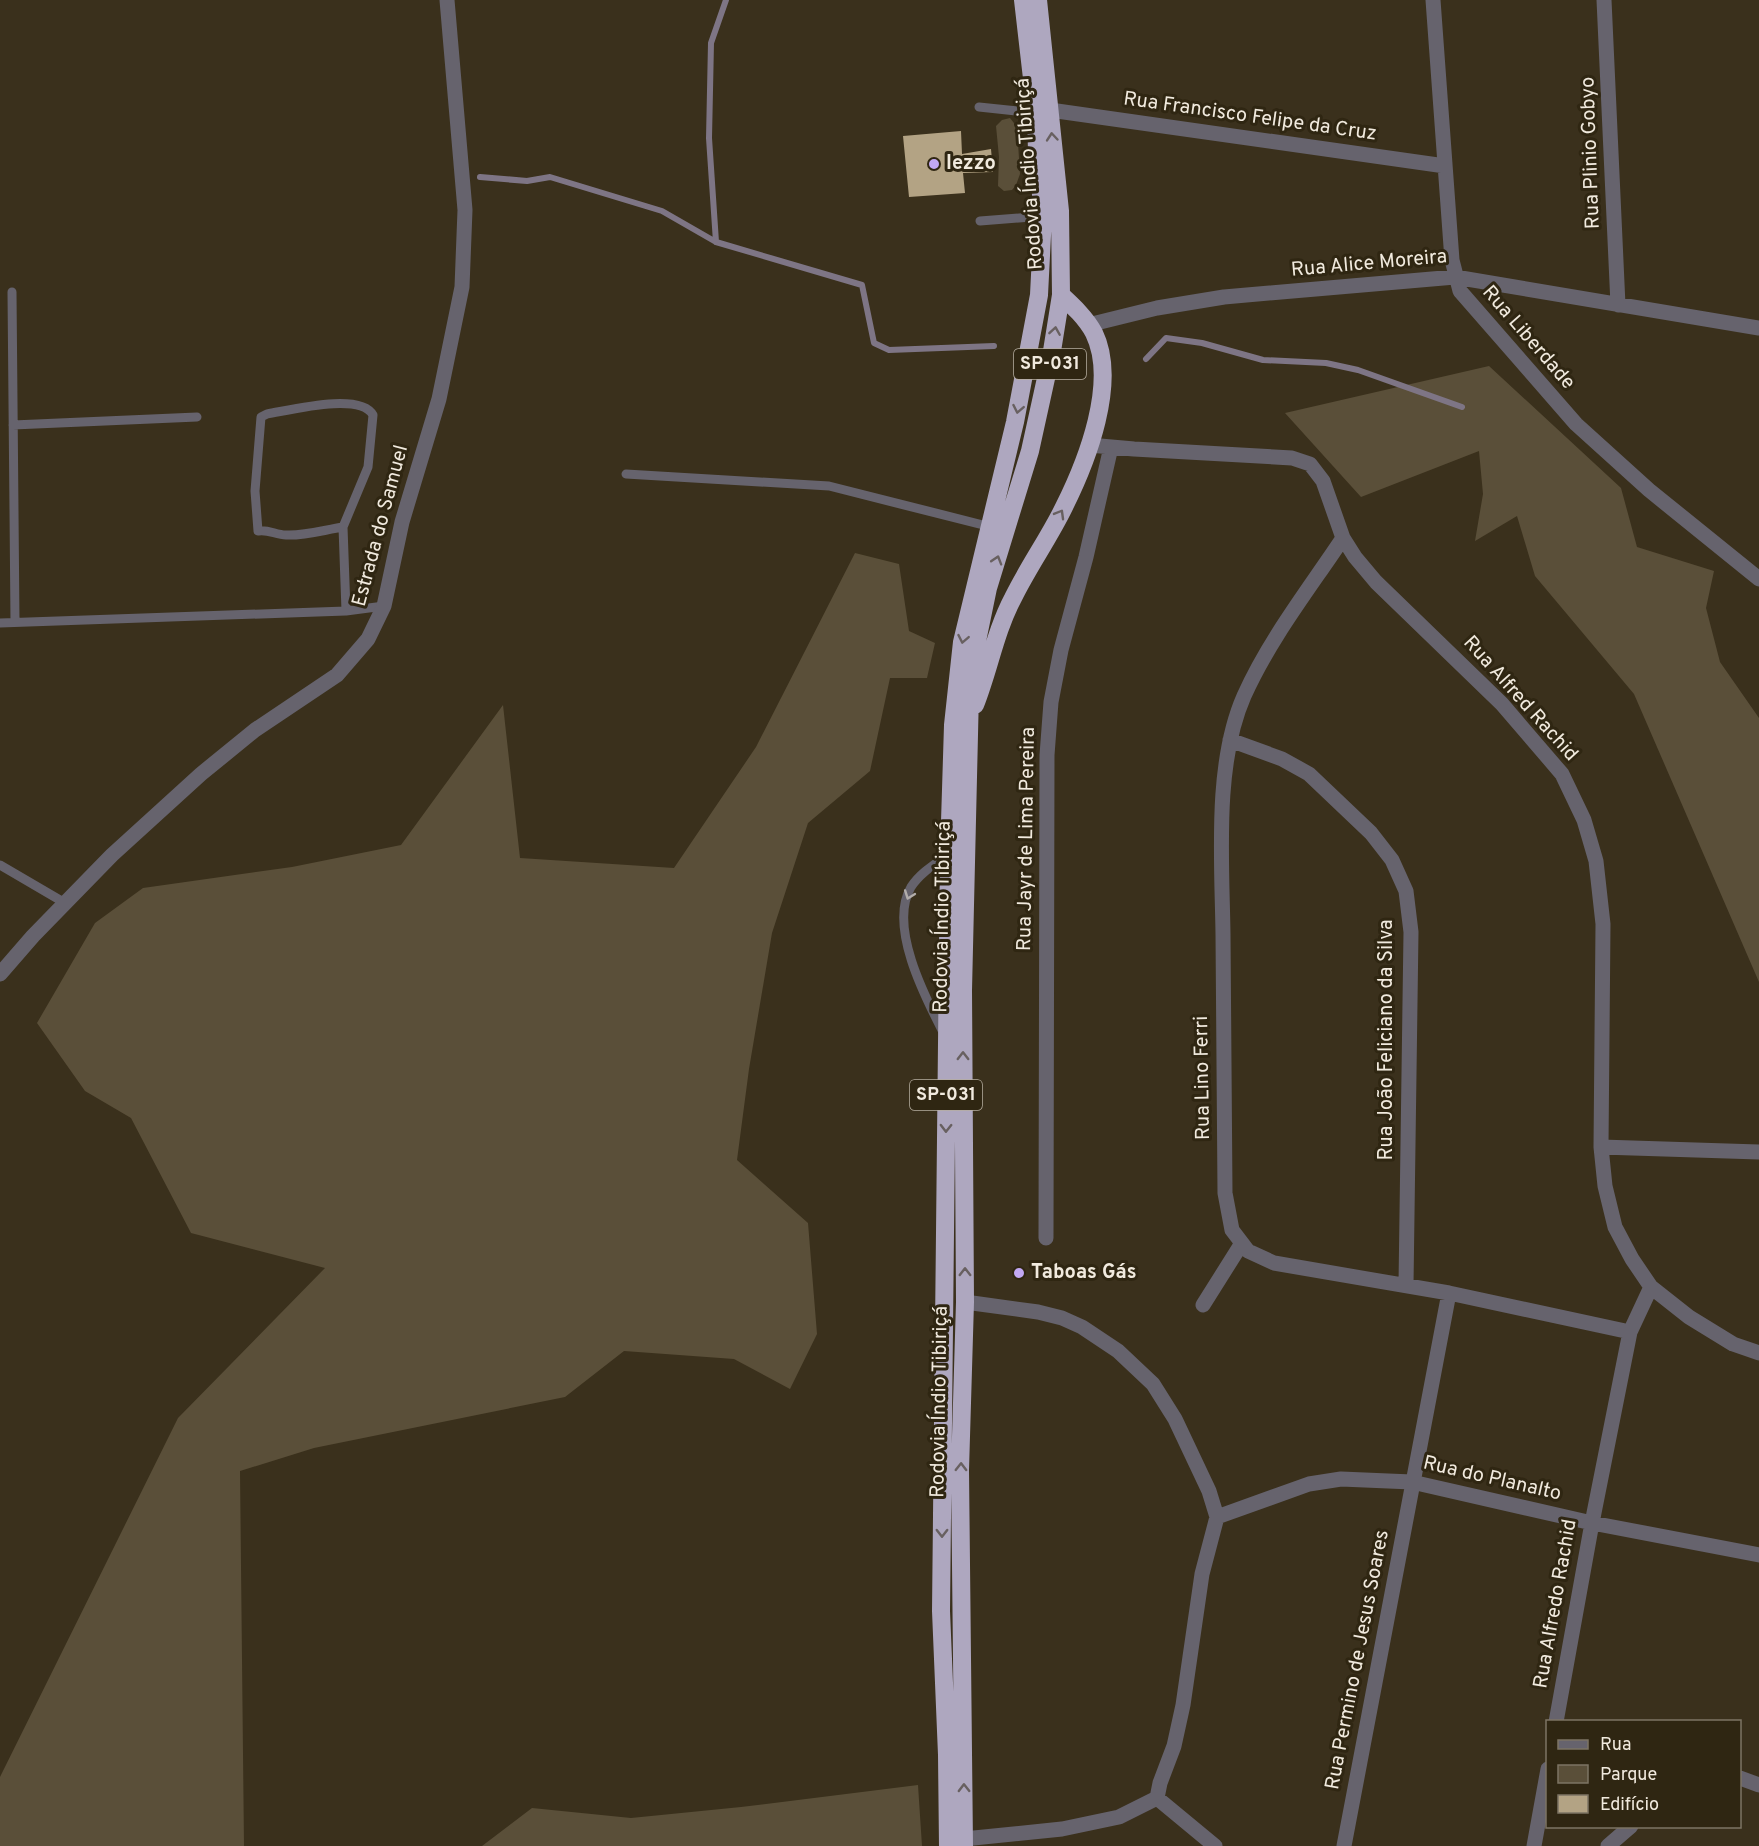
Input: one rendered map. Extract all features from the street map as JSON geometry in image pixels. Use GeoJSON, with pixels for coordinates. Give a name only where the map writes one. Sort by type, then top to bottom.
{"type":"FeatureCollection","features":[{"type":"Feature","properties":{"kind":"highway","name":"Rodovia Índio Tibiriçá"},"geometry":{"type":"LineString","coordinates":[[959,1844],[960,1470],[965,1302],[963,990],[970,692],[976,646],[986,599],[1030,451],[1053,351],[1061,295],[1060,211],[1023,0]]}},
{"type":"Feature","properties":{"kind":"highway","name":"Rodovia Índio Tibiriçá"},"geometry":{"type":"LineString","coordinates":[[959,1844],[947,1755],[941,1611],[949,854],[953,725],[962,642],[1015,422],[1039,295],[1043,216],[1037,152],[1043,112],[1038,0]]}},
{"type":"Feature","properties":{"kind":"highway"},"geometry":{"type":"LineString","coordinates":[[969,721],[1011,600],[1064,506],[1089,445],[1101,406],[1104,373],[1094,332],[1082,315],[1061,295]]}},
{"type":"Feature","properties":{"kind":"street","name":"Estrada do Samuel"},"geometry":{"type":"LineString","coordinates":[[0,974],[112,855],[201,774],[255,730],[337,675],[368,639],[384,606],[402,522],[439,399],[462,287],[465,210],[447,0]]}},
{"type":"Feature","properties":{"kind":"street","name":"Rua Liberdade"},"geometry":{"type":"LineString","coordinates":[[1433,0],[1455,277],[1460,291],[1576,424],[1648,490],[1759,579]]}},
{"type":"Feature","properties":{"kind":"street","name":"Rua Plinio Gobyo"},"geometry":{"type":"LineString","coordinates":[[1604,0],[1618,305]]}},
{"type":"Feature","properties":{"kind":"street","name":"Rua Francisco Felipe da Cruz"},"geometry":{"type":"LineString","coordinates":[[1043,112],[1445,166]]}},
{"type":"Feature","properties":{"kind":"street","name":"Rua Alice Moreira"},"geometry":{"type":"LineString","coordinates":[[1088,325],[1157,308],[1224,297],[1455,277],[1759,328]]}},
{"type":"Feature","properties":{"kind":"street","name":"Rua Alfred Rachid"},"geometry":{"type":"LineString","coordinates":[[1089,445],[1292,458],[1310,464],[1323,481],[1343,538],[1355,557],[1376,582],[1502,704],[1562,774],[1584,820],[1596,861],[1603,924],[1601,1147],[1605,1186],[1615,1227],[1632,1259],[1651,1287],[1689,1317],[1733,1344],[1759,1353]]}},
{"type":"Feature","properties":{"kind":"street","name":"Rua Jayr de Lima Pereira"},"geometry":{"type":"LineString","coordinates":[[1046,1238],[1047,755],[1051,702],[1061,650],[1086,557],[1111,447]]}},
{"type":"Feature","properties":{"kind":"street","name":"Rua Lino Ferri"},"geometry":{"type":"LineString","coordinates":[[1242,1243],[1232,1230],[1225,1193],[1222,808],[1230,740],[1243,697],[1268,652],[1343,538]]}},
{"type":"Feature","properties":{"kind":"street","name":"Rua João Feliciano da Silva"},"geometry":{"type":"LineString","coordinates":[[1230,740],[1282,759],[1309,774],[1371,833],[1392,861],[1406,891],[1411,932],[1406,1285]]}},
{"type":"Feature","properties":{"kind":"street"},"geometry":{"type":"LineString","coordinates":[[1601,1147],[1759,1152]]}},
{"type":"Feature","properties":{"kind":"street"},"geometry":{"type":"LineString","coordinates":[[1203,1305],[1242,1243],[1248,1251],[1274,1263],[1449,1293],[1630,1332]]}},
{"type":"Feature","properties":{"kind":"street","name":"Rua Alfredo Rachid"},"geometry":{"type":"LineString","coordinates":[[1556,1720],[1630,1332],[1651,1287]]}},
{"type":"Feature","properties":{"kind":"street"},"geometry":{"type":"LineString","coordinates":[[1412,1482],[1449,1293]]}},
{"type":"Feature","properties":{"kind":"street"},"geometry":{"type":"LineString","coordinates":[[965,1302],[1038,1312],[1062,1318],[1082,1327],[1118,1351],[1153,1384],[1175,1419],[1209,1491],[1217,1516],[1202,1574],[1183,1705],[1174,1746],[1160,1783],[1157,1798]]}},
{"type":"Feature","properties":{"kind":"street","name":"Rua do Planalto"},"geometry":{"type":"LineString","coordinates":[[1217,1516],[1309,1484],[1341,1479],[1412,1482],[1592,1523],[1759,1555]]}},
{"type":"Feature","properties":{"kind":"street","name":"Rua Permino de Jesus Soares"},"geometry":{"type":"LineString","coordinates":[[1344,1846],[1412,1482]]}},
{"type":"Feature","properties":{"kind":"street"},"geometry":{"type":"LineString","coordinates":[[1741,1778],[1759,1785]]}},
{"type":"Feature","properties":{"kind":"street"},"geometry":{"type":"LineString","coordinates":[[1534,1846],[1546,1780]]}},
{"type":"Feature","properties":{"kind":"street"},"geometry":{"type":"LineString","coordinates":[[959,1844],[1085,1824],[1119,1816],[1157,1798]]}},
{"type":"Feature","properties":{"kind":"street"},"geometry":{"type":"LineString","coordinates":[[1157,1798],[1215,1846]]}},
{"type":"Feature","properties":{"kind":"street"},"geometry":{"type":"LineString","coordinates":[[1608,1846],[1630,1828]]}},
{"type":"Feature","properties":{"kind":"lane"},"geometry":{"type":"LineString","coordinates":[[979,107],[1043,112]]}},
{"type":"Feature","properties":{"kind":"lane"},"geometry":{"type":"LineString","coordinates":[[980,221],[1043,216]]}},
{"type":"Feature","properties":{"kind":"lane"},"geometry":{"type":"LineString","coordinates":[[12,292],[15,622]]}},
{"type":"Feature","properties":{"kind":"lane"},"geometry":{"type":"LineString","coordinates":[[343,527],[289,536],[277,535],[264,530],[258,531],[255,491],[261,417],[267,414],[345,402],[369,409],[373,415],[368,467],[343,527],[346,611]]}},
{"type":"Feature","properties":{"kind":"lane"},"geometry":{"type":"LineString","coordinates":[[14,425],[197,417]]}},
{"type":"Feature","properties":{"kind":"lane"},"geometry":{"type":"LineString","coordinates":[[627,474],[829,486],[991,527]]}},
{"type":"Feature","properties":{"kind":"lane"},"geometry":{"type":"LineString","coordinates":[[0,623],[346,611],[384,606]]}},
{"type":"Feature","properties":{"kind":"lane"},"geometry":{"type":"LineString","coordinates":[[948,1042],[916,974],[907,943],[904,912],[910,889],[921,874],[949,854]]}},
{"type":"Feature","properties":{"kind":"lane"},"geometry":{"type":"LineString","coordinates":[[0,865],[65,903]]}},
{"type":"Feature","properties":{"kind":"green space"},"geometry":{"type":"Polygon","coordinates":[[[1010,118],[1017,127],[1020,174],[1012,190],[1004,191],[998,186],[999,157],[996,126],[1002,120],[1010,118]]]}},
{"type":"Feature","properties":{"kind":"green space"},"geometry":{"type":"Polygon","coordinates":[[[1489,366],[1621,488],[1637,547],[1714,571],[1706,608],[1720,662],[1759,718],[1759,982],[1634,694],[1535,576],[1517,516],[1475,541],[1483,494],[1479,451],[1361,497],[1285,413],[1489,366]]]}},
{"type":"Feature","properties":{"kind":"green space"},"geometry":{"type":"Polygon","coordinates":[[[855,553],[899,564],[909,631],[935,643],[927,678],[890,678],[870,771],[808,823],[772,933],[749,1069],[737,1160],[808,1223],[817,1334],[790,1389],[734,1359],[624,1351],[565,1397],[314,1448],[240,1471],[244,1846],[0,1846],[0,1777],[178,1418],[325,1268],[191,1233],[131,1118],[85,1091],[37,1023],[95,923],[143,888],[292,867],[401,845],[503,705],[520,858],[674,868],[756,747],[855,553]]]}},
{"type":"Feature","properties":{"kind":"green space"},"geometry":{"type":"Polygon","coordinates":[[[918,1785],[922,1846],[482,1846],[532,1808],[631,1818],[918,1785]]]}},
{"type":"Feature","properties":{"kind":"building","name":"Iezzo"},"geometry":{"type":"Polygon","coordinates":[[[961,131],[962,154],[991,149],[993,172],[963,173],[965,193],[909,197],[903,136],[961,131]]]}},
{"type":"Feature","properties":{"kind":"waterway"},"geometry":{"type":"LineString","coordinates":[[716,242],[709,138],[711,43],[726,0]]}},
{"type":"Feature","properties":{"kind":"waterway"},"geometry":{"type":"LineString","coordinates":[[480,177],[527,181],[550,177],[662,211],[716,242],[862,285],[874,343],[889,350],[994,346]]}},
{"type":"Feature","properties":{"kind":"waterway"},"geometry":{"type":"LineString","coordinates":[[1146,359],[1166,338],[1202,343],[1263,360],[1326,363],[1358,370],[1462,407]]}},
{"type":"Feature","properties":{"kind":"place","name":"Iezzo"},"geometry":{"type":"Point","coordinates":[934,164]}},
{"type":"Feature","properties":{"kind":"place","name":"Taboas Gás"},"geometry":{"type":"Point","coordinates":[1019,1273]}}]}
